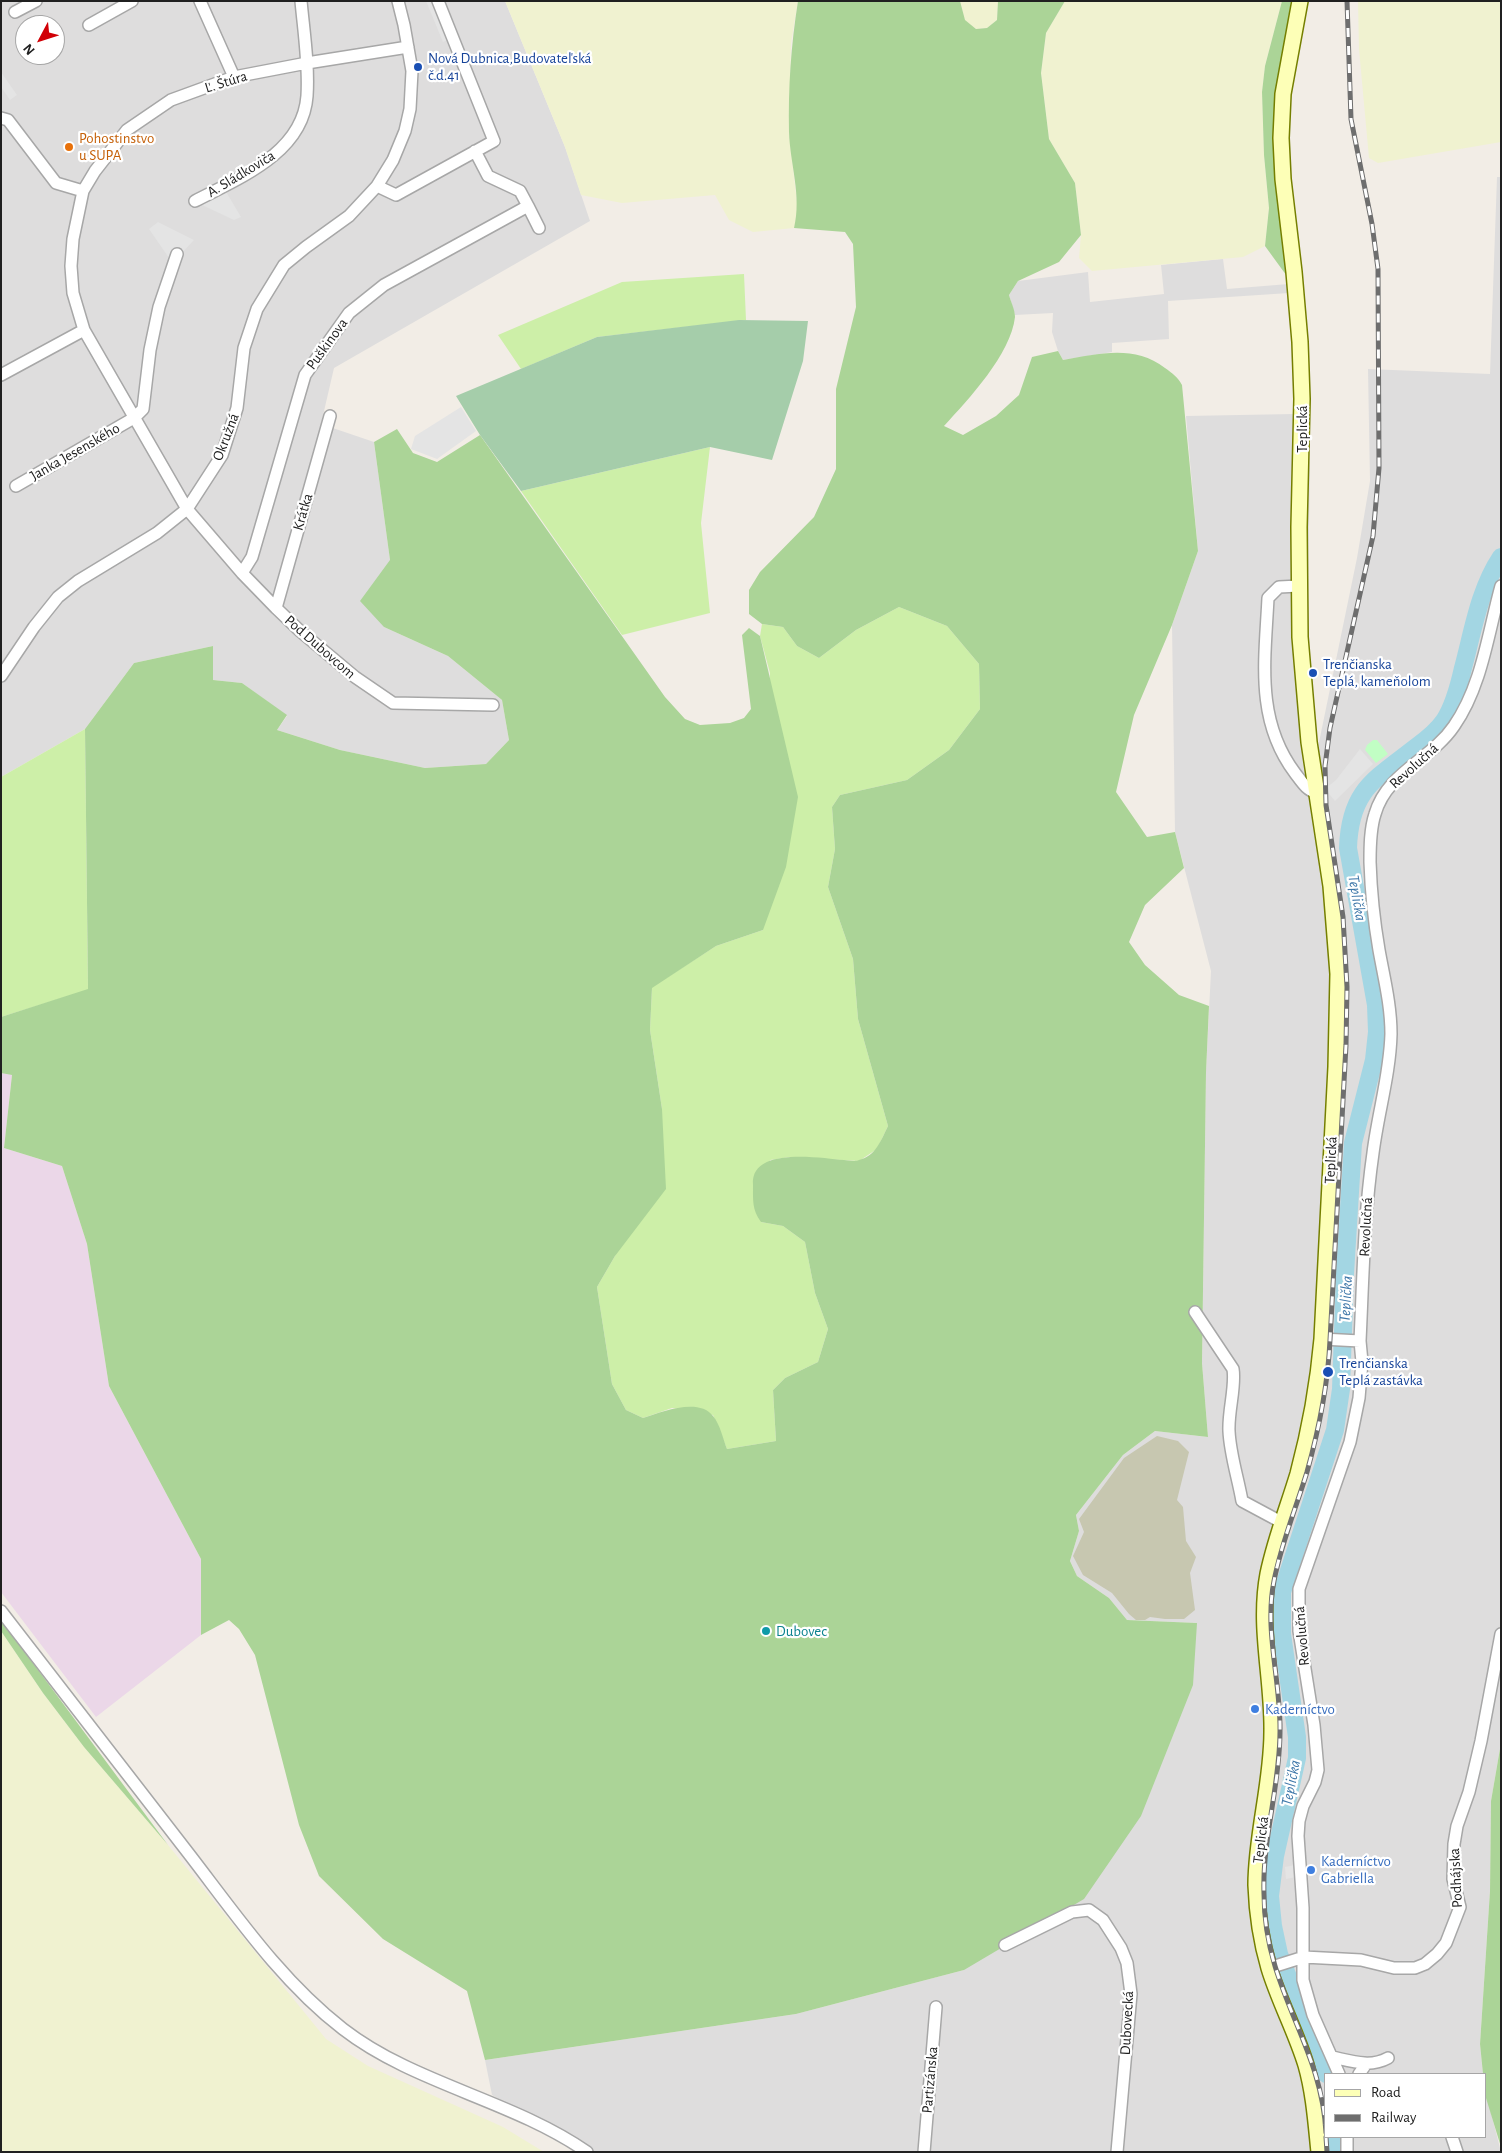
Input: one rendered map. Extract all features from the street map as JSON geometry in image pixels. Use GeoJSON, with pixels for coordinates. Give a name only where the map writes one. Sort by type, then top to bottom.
{"type":"FeatureCollection","features":[{"type":"Feature","properties":{"kind":"main road","name":"Teplická"},"geometry":{"type":"LineString","coordinates":[[1300,1],[1286,77],[1281,138],[1283,179],[1294,272],[1302,399],[1300,637],[1306,712],[1331,886],[1338,974],[1336,1067],[1328,1339],[1310,1427],[1268,1573],[1264,1604],[1264,1634],[1272,1706],[1272,1732],[1269,1781],[1260,1837],[1256,1886],[1259,1924],[1320,2104],[1319,2152]]}},
{"type":"Feature","properties":{"kind":"street"},"geometry":{"type":"LineString","coordinates":[[15,12],[36,1]]}},
{"type":"Feature","properties":{"kind":"street"},"geometry":{"type":"LineString","coordinates":[[89,25],[132,1]]}},
{"type":"Feature","properties":{"kind":"street"},"geometry":{"type":"LineString","coordinates":[[200,1],[234,77]]}},
{"type":"Feature","properties":{"kind":"street","name":"A. Sládkoviča"},"geometry":{"type":"LineString","coordinates":[[195,201],[268,160],[294,134],[303,114],[307,98],[307,63],[301,1]]}},
{"type":"Feature","properties":{"kind":"street","name":"Okružná"},"geometry":{"type":"LineString","coordinates":[[1,676],[34,626],[58,597],[78,581],[157,532],[187,509],[222,455],[237,408],[244,348],[258,309],[284,265],[349,216],[377,186],[393,160],[405,131],[410,109],[412,70],[398,1]]}},
{"type":"Feature","properties":{"kind":"street"},"geometry":{"type":"LineString","coordinates":[[377,186],[396,195],[494,141],[438,1]]}},
{"type":"Feature","properties":{"kind":"street","name":"Ľ. Štúra"},"geometry":{"type":"LineString","coordinates":[[187,509],[84,330],[73,293],[71,266],[73,238],[83,191],[126,130],[171,100],[234,77],[408,47]]}},
{"type":"Feature","properties":{"kind":"street"},"geometry":{"type":"LineString","coordinates":[[1,118],[8,120],[56,183],[83,191]]}},
{"type":"Feature","properties":{"kind":"street"},"geometry":{"type":"LineString","coordinates":[[475,151],[488,176],[520,191],[539,228]]}},
{"type":"Feature","properties":{"kind":"street","name":"Puškinova"},"geometry":{"type":"LineString","coordinates":[[242,573],[252,557],[305,375],[349,313],[384,285],[528,206]]}},
{"type":"Feature","properties":{"kind":"street"},"geometry":{"type":"LineString","coordinates":[[134,418],[143,410],[152,342],[160,307],[177,254]]}},
{"type":"Feature","properties":{"kind":"street"},"geometry":{"type":"LineString","coordinates":[[1,376],[84,330]]}},
{"type":"Feature","properties":{"kind":"street","name":"Krátka"},"geometry":{"type":"LineString","coordinates":[[276,608],[330,416]]}},
{"type":"Feature","properties":{"kind":"street","name":"Janka Jesenského"},"geometry":{"type":"LineString","coordinates":[[16,486],[134,418]]}},
{"type":"Feature","properties":{"kind":"street","name":"Pod Dubovcom"},"geometry":{"type":"LineString","coordinates":[[187,509],[242,573],[300,631],[355,677],[393,703],[493,705]]}},
{"type":"Feature","properties":{"kind":"street"},"geometry":{"type":"LineString","coordinates":[[1299,586],[1279,587],[1268,598],[1264,685],[1267,708],[1278,743],[1291,768],[1309,791],[1317,793]]}},
{"type":"Feature","properties":{"kind":"street","name":"Revolučná"},"geometry":{"type":"LineString","coordinates":[[1339,2073],[1313,2015],[1302,1980],[1304,1957],[1298,1836],[1299,1821],[1318,1770],[1314,1726],[1299,1631],[1299,1589],[1350,1442],[1359,1398],[1362,1362],[1357,1341],[1367,1197],[1373,1150],[1388,1074],[1391,1035],[1390,1006],[1379,950],[1371,886],[1370,852],[1374,816],[1388,786],[1440,742],[1453,728],[1468,704],[1501,586]]}},
{"type":"Feature","properties":{"kind":"street"},"geometry":{"type":"LineString","coordinates":[[1195,1312],[1233,1369],[1229,1434],[1242,1501],[1283,1523]]}},
{"type":"Feature","properties":{"kind":"street"},"geometry":{"type":"LineString","coordinates":[[1328,1339],[1357,1341]]}},
{"type":"Feature","properties":{"kind":"street"},"geometry":{"type":"LineString","coordinates":[[1,1611],[271,1959],[326,2015],[368,2047],[395,2061],[533,2121],[587,2152]]}},
{"type":"Feature","properties":{"kind":"street","name":"Podhájska"},"geometry":{"type":"LineString","coordinates":[[1304,1957],[1360,1960],[1394,1968],[1415,1968],[1425,1964],[1438,1954],[1446,1943],[1460,1907],[1453,1879],[1454,1844],[1457,1826],[1469,1792],[1481,1741],[1501,1634]]}},
{"type":"Feature","properties":{"kind":"street","name":"Dubovecká"},"geometry":{"type":"LineString","coordinates":[[1005,1945],[1072,1912],[1089,1910],[1103,1920],[1121,1948],[1127,1963],[1131,1994],[1117,2152]]}},
{"type":"Feature","properties":{"kind":"street"},"geometry":{"type":"LineString","coordinates":[[1274,1967],[1304,1957]]}},
{"type":"Feature","properties":{"kind":"street","name":"Partizánska"},"geometry":{"type":"LineString","coordinates":[[924,2152],[936,2007]]}},
{"type":"Feature","properties":{"kind":"street"},"geometry":{"type":"LineString","coordinates":[[1332,2057],[1366,2064],[1378,2063],[1388,2058]]}},
{"type":"Feature","properties":{"kind":"street"},"geometry":{"type":"LineString","coordinates":[[1360,2073],[1366,2064]]}},
{"type":"Feature","properties":{"kind":"street"},"geometry":{"type":"LineString","coordinates":[[1346,2152],[1348,2138]]}},
{"type":"Feature","properties":{"kind":"street"},"geometry":{"type":"LineString","coordinates":[[1452,2138],[1457,2152]]}},
{"type":"Feature","properties":{"kind":"shaded area"},"geometry":{"type":"Polygon","coordinates":[[[1,1],[505,1],[565,147],[590,221],[334,368],[321,424],[374,442],[390,560],[384,627],[448,656],[502,700],[509,740],[486,764],[425,768],[340,750],[277,730],[287,716],[242,683],[213,680],[213,646],[134,663],[85,729],[1,777],[1,1]]]}},
{"type":"Feature","properties":{"kind":"shaded area"},"geometry":{"type":"Polygon","coordinates":[[[426,1],[435,1],[450,39],[443,42],[426,1]]]}},
{"type":"Feature","properties":{"kind":"shaded area"},"geometry":{"type":"Polygon","coordinates":[[[505,1],[798,1],[791,43],[789,133],[798,211],[794,228],[753,232],[729,220],[715,195],[622,203],[581,195],[565,147],[505,1]]]}},
{"type":"Feature","properties":{"kind":"shaded area"},"geometry":{"type":"Polygon","coordinates":[[[960,1],[998,1],[997,20],[987,28],[976,29],[965,21],[960,1]]]}},
{"type":"Feature","properties":{"kind":"shaded area"},"geometry":{"type":"Polygon","coordinates":[[[1065,1],[1282,1],[1265,66],[1262,92],[1264,155],[1269,208],[1265,246],[1243,257],[1092,271],[1079,258],[1081,235],[1075,183],[1049,139],[1041,73],[1046,33],[1065,1]]]}},
{"type":"Feature","properties":{"kind":"shaded area"},"geometry":{"type":"Polygon","coordinates":[[[1358,1],[1501,1],[1501,142],[1378,163],[1369,158],[1359,49],[1358,1]]]}},
{"type":"Feature","properties":{"kind":"shaded area"},"geometry":{"type":"Polygon","coordinates":[[[1,72],[17,95],[10,100],[1,87],[1,72]]]}},
{"type":"Feature","properties":{"kind":"shaded area"},"geometry":{"type":"Polygon","coordinates":[[[1497,177],[1501,177],[1501,1743],[1491,1801],[1490,1891],[1480,2044],[1483,2073],[1324,2073],[1324,2138],[1487,2138],[1487,2097],[1501,2152],[587,2152],[492,2095],[485,2060],[796,2014],[964,1970],[1197,1623],[1127,1620],[1109,1598],[1077,1576],[1070,1561],[1079,1531],[1076,1515],[1123,1455],[1155,1431],[1208,1437],[1202,1363],[1206,1071],[1211,971],[1175,832],[1172,625],[1198,551],[1186,416],[1294,414],[1289,293],[1168,301],[1169,339],[1112,343],[1112,352],[1063,360],[1052,332],[1053,313],[1015,315],[1009,295],[1018,281],[1088,272],[1090,302],[1164,294],[1161,265],[1223,259],[1227,289],[1301,283],[1306,449],[1309,454],[1310,471],[1307,637],[1317,752],[1357,558],[1370,481],[1368,369],[1490,374],[1497,177]]]}},
{"type":"Feature","properties":{"kind":"shaded area"},"geometry":{"type":"Polygon","coordinates":[[[225,190],[241,217],[234,220],[200,204],[225,190]]]}},
{"type":"Feature","properties":{"kind":"shaded area"},"geometry":{"type":"Polygon","coordinates":[[[158,222],[194,240],[181,254],[169,258],[149,229],[158,222]]]}},
{"type":"Feature","properties":{"kind":"shaded area"},"geometry":{"type":"Polygon","coordinates":[[[461,407],[476,431],[437,459],[411,449],[415,436],[461,407]]]}},
{"type":"Feature","properties":{"kind":"shaded area"},"geometry":{"type":"Polygon","coordinates":[[[1360,749],[1373,764],[1335,801],[1325,789],[1336,780],[1360,749]]]}},
{"type":"Feature","properties":{"kind":"shaded area"},"geometry":{"type":"Polygon","coordinates":[[[1,1073],[12,1075],[4,1148],[62,1166],[87,1244],[109,1386],[201,1559],[201,1635],[96,1717],[1,1592],[1,1073]]]}},
{"type":"Feature","properties":{"kind":"shaded area"},"geometry":{"type":"Polygon","coordinates":[[[1157,1436],[1178,1441],[1189,1452],[1177,1500],[1183,1507],[1186,1541],[1196,1557],[1190,1573],[1195,1610],[1184,1619],[1150,1617],[1145,1620],[1136,1620],[1112,1593],[1083,1575],[1073,1556],[1084,1532],[1079,1519],[1124,1458],[1157,1436]]]}},
{"type":"Feature","properties":{"kind":"shaded area"},"geometry":{"type":"Polygon","coordinates":[[[1,1631],[43,1693],[84,1747],[168,1845],[326,2039],[368,2066],[503,2127],[544,2152],[1,2152],[1,1631]]]}},
{"type":"Feature","properties":{"kind":"shaded area"},"geometry":{"type":"Polygon","coordinates":[[[1295,1865],[1296,1877],[1286,1879],[1285,1867],[1295,1865]]]}},
{"type":"Feature","properties":{"kind":"green space"},"geometry":{"type":"Polygon","coordinates":[[[798,1],[960,1],[965,20],[976,29],[987,28],[997,20],[998,1],[1065,1],[1046,33],[1041,73],[1049,139],[1075,183],[1081,235],[1059,262],[1018,281],[1009,295],[1015,317],[1006,346],[987,376],[944,426],[963,435],[996,416],[1019,395],[1032,357],[1058,351],[1063,360],[1089,355],[1116,353],[1141,356],[1165,368],[1177,377],[1182,385],[1198,551],[1172,625],[1134,715],[1116,792],[1147,837],[1175,832],[1184,868],[1145,905],[1129,942],[1145,965],[1179,995],[1209,1006],[1206,1072],[1202,1363],[1208,1437],[1155,1431],[1123,1455],[1076,1515],[1079,1531],[1070,1561],[1077,1576],[1109,1598],[1127,1620],[1197,1623],[1193,1685],[1141,1816],[1084,1899],[964,1970],[796,2014],[485,2060],[467,1991],[383,1939],[319,1876],[299,1825],[255,1655],[239,1629],[229,1620],[201,1635],[201,1559],[109,1386],[87,1244],[62,1166],[4,1148],[12,1075],[1,1073],[1,1017],[88,989],[85,729],[134,663],[213,646],[213,680],[242,683],[287,715],[277,730],[340,750],[425,768],[486,764],[509,740],[502,700],[448,656],[384,627],[360,601],[390,560],[374,442],[397,429],[413,453],[437,462],[480,435],[665,697],[685,719],[700,725],[730,723],[744,718],[751,709],[742,635],[749,628],[760,636],[798,797],[786,867],[763,930],[716,946],[652,988],[650,1030],[662,1109],[666,1189],[615,1256],[597,1287],[612,1384],[626,1410],[643,1418],[679,1408],[699,1407],[707,1410],[718,1423],[727,1449],[776,1441],[773,1390],[785,1378],[818,1362],[828,1329],[815,1293],[805,1242],[783,1226],[761,1222],[756,1213],[753,1195],[755,1173],[763,1164],[774,1159],[788,1157],[857,1161],[874,1151],[888,1126],[858,1019],[853,959],[828,887],[835,849],[832,807],[840,795],[907,780],[949,750],[980,709],[979,664],[947,626],[899,607],[856,630],[819,658],[797,646],[783,627],[762,624],[749,614],[749,590],[760,572],[814,517],[836,469],[836,389],[856,307],[853,244],[845,232],[794,228],[797,204],[789,132],[789,99],[798,1]]]}},
{"type":"Feature","properties":{"kind":"green space"},"geometry":{"type":"Polygon","coordinates":[[[1282,1],[1291,1],[1274,109],[1279,204],[1289,279],[1265,246],[1269,208],[1264,155],[1262,92],[1265,66],[1282,1]]]}},
{"type":"Feature","properties":{"kind":"green space"},"geometry":{"type":"Polygon","coordinates":[[[744,274],[746,320],[597,337],[521,369],[498,335],[622,282],[744,274]]]}},
{"type":"Feature","properties":{"kind":"green space"},"geometry":{"type":"Polygon","coordinates":[[[739,320],[808,321],[803,361],[772,460],[710,447],[521,491],[480,435],[456,396],[597,337],[739,320]]]}},
{"type":"Feature","properties":{"kind":"green space"},"geometry":{"type":"Polygon","coordinates":[[[710,447],[701,523],[710,613],[622,635],[521,491],[710,447]]]}},
{"type":"Feature","properties":{"kind":"green space"},"geometry":{"type":"Polygon","coordinates":[[[899,607],[947,626],[979,664],[980,709],[949,750],[907,780],[840,795],[832,807],[835,849],[828,887],[853,959],[858,1019],[888,1126],[877,1149],[859,1161],[790,1157],[770,1160],[761,1222],[783,1226],[805,1242],[815,1293],[828,1329],[818,1362],[785,1378],[773,1390],[776,1441],[727,1449],[713,1415],[672,1408],[643,1418],[626,1410],[612,1384],[597,1287],[615,1256],[662,1109],[650,1030],[652,987],[716,946],[763,930],[770,673],[760,636],[762,624],[783,627],[797,646],[819,658],[856,630],[899,607]]]}},
{"type":"Feature","properties":{"kind":"green space"},"geometry":{"type":"Polygon","coordinates":[[[85,729],[88,990],[1,1017],[1,777],[85,729]]]}},
{"type":"Feature","properties":{"kind":"green space"},"geometry":{"type":"Polygon","coordinates":[[[1373,740],[1377,740],[1388,754],[1376,763],[1365,750],[1367,745],[1373,740]]]}},
{"type":"Feature","properties":{"kind":"green space"},"geometry":{"type":"Polygon","coordinates":[[[1,1620],[168,1845],[84,1747],[43,1693],[1,1631],[1,1620]]]}},
{"type":"Feature","properties":{"kind":"green space"},"geometry":{"type":"Polygon","coordinates":[[[1501,1743],[1501,2147],[1487,2101],[1487,2073],[1483,2073],[1480,2044],[1490,1891],[1491,1801],[1501,1743]]]}},
{"type":"Feature","properties":{"kind":"waterway","name":"Teplička"},"geometry":{"type":"LineString","coordinates":[[1326,2073],[1279,1954],[1273,1926],[1270,1896],[1275,1856],[1297,1758],[1297,1737],[1282,1634],[1282,1592],[1335,1430],[1341,1389],[1345,1274],[1353,1143],[1374,1060],[1377,1032],[1376,1005],[1348,848],[1350,828],[1359,799],[1367,788],[1431,735],[1448,715],[1458,689],[1482,597],[1493,570],[1501,557]]}},
{"type":"Feature","properties":{"kind":"waterway","name":"Teplička"},"geometry":{"type":"LineString","coordinates":[[1335,2138],[1335,2152]]}},
{"type":"Feature","properties":{"kind":"railway"},"geometry":{"type":"LineString","coordinates":[[1324,2110],[1313,2068],[1282,1987],[1270,1948],[1265,1912],[1264,1873],[1277,1772],[1280,1732],[1280,1713],[1272,1637],[1271,1600],[1281,1553],[1307,1472],[1315,1439],[1325,1390],[1330,1340],[1346,1045],[1347,987],[1343,917],[1326,805],[1325,766],[1330,728],[1373,536],[1379,468],[1378,269],[1372,224],[1351,119],[1347,1]]}},
{"type":"Feature","properties":{"kind":"railway"},"geometry":{"type":"LineString","coordinates":[[1326,2138],[1327,2152]]}},
{"type":"Feature","properties":{"kind":"place","name":"Nová Dubnica,Budovateľská č.d.41"},"geometry":{"type":"Point","coordinates":[418,67]}},
{"type":"Feature","properties":{"kind":"place","name":"Pohostinstvo u SUPA"},"geometry":{"type":"Point","coordinates":[69,147]}},
{"type":"Feature","properties":{"kind":"place","name":"Trenčianska Teplá, kameňolom"},"geometry":{"type":"Point","coordinates":[1313,673]}},
{"type":"Feature","properties":{"kind":"place","name":"Trenčianska Teplá zastávka"},"geometry":{"type":"Point","coordinates":[1328,1372]}},
{"type":"Feature","properties":{"kind":"place","name":"Dubovec"},"geometry":{"type":"Point","coordinates":[766,1631]}},
{"type":"Feature","properties":{"kind":"place","name":"Kaderníctvo"},"geometry":{"type":"Point","coordinates":[1255,1709]}},
{"type":"Feature","properties":{"kind":"place","name":"Kaderníctvo Gabriella"},"geometry":{"type":"Point","coordinates":[1311,1870]}}]}
